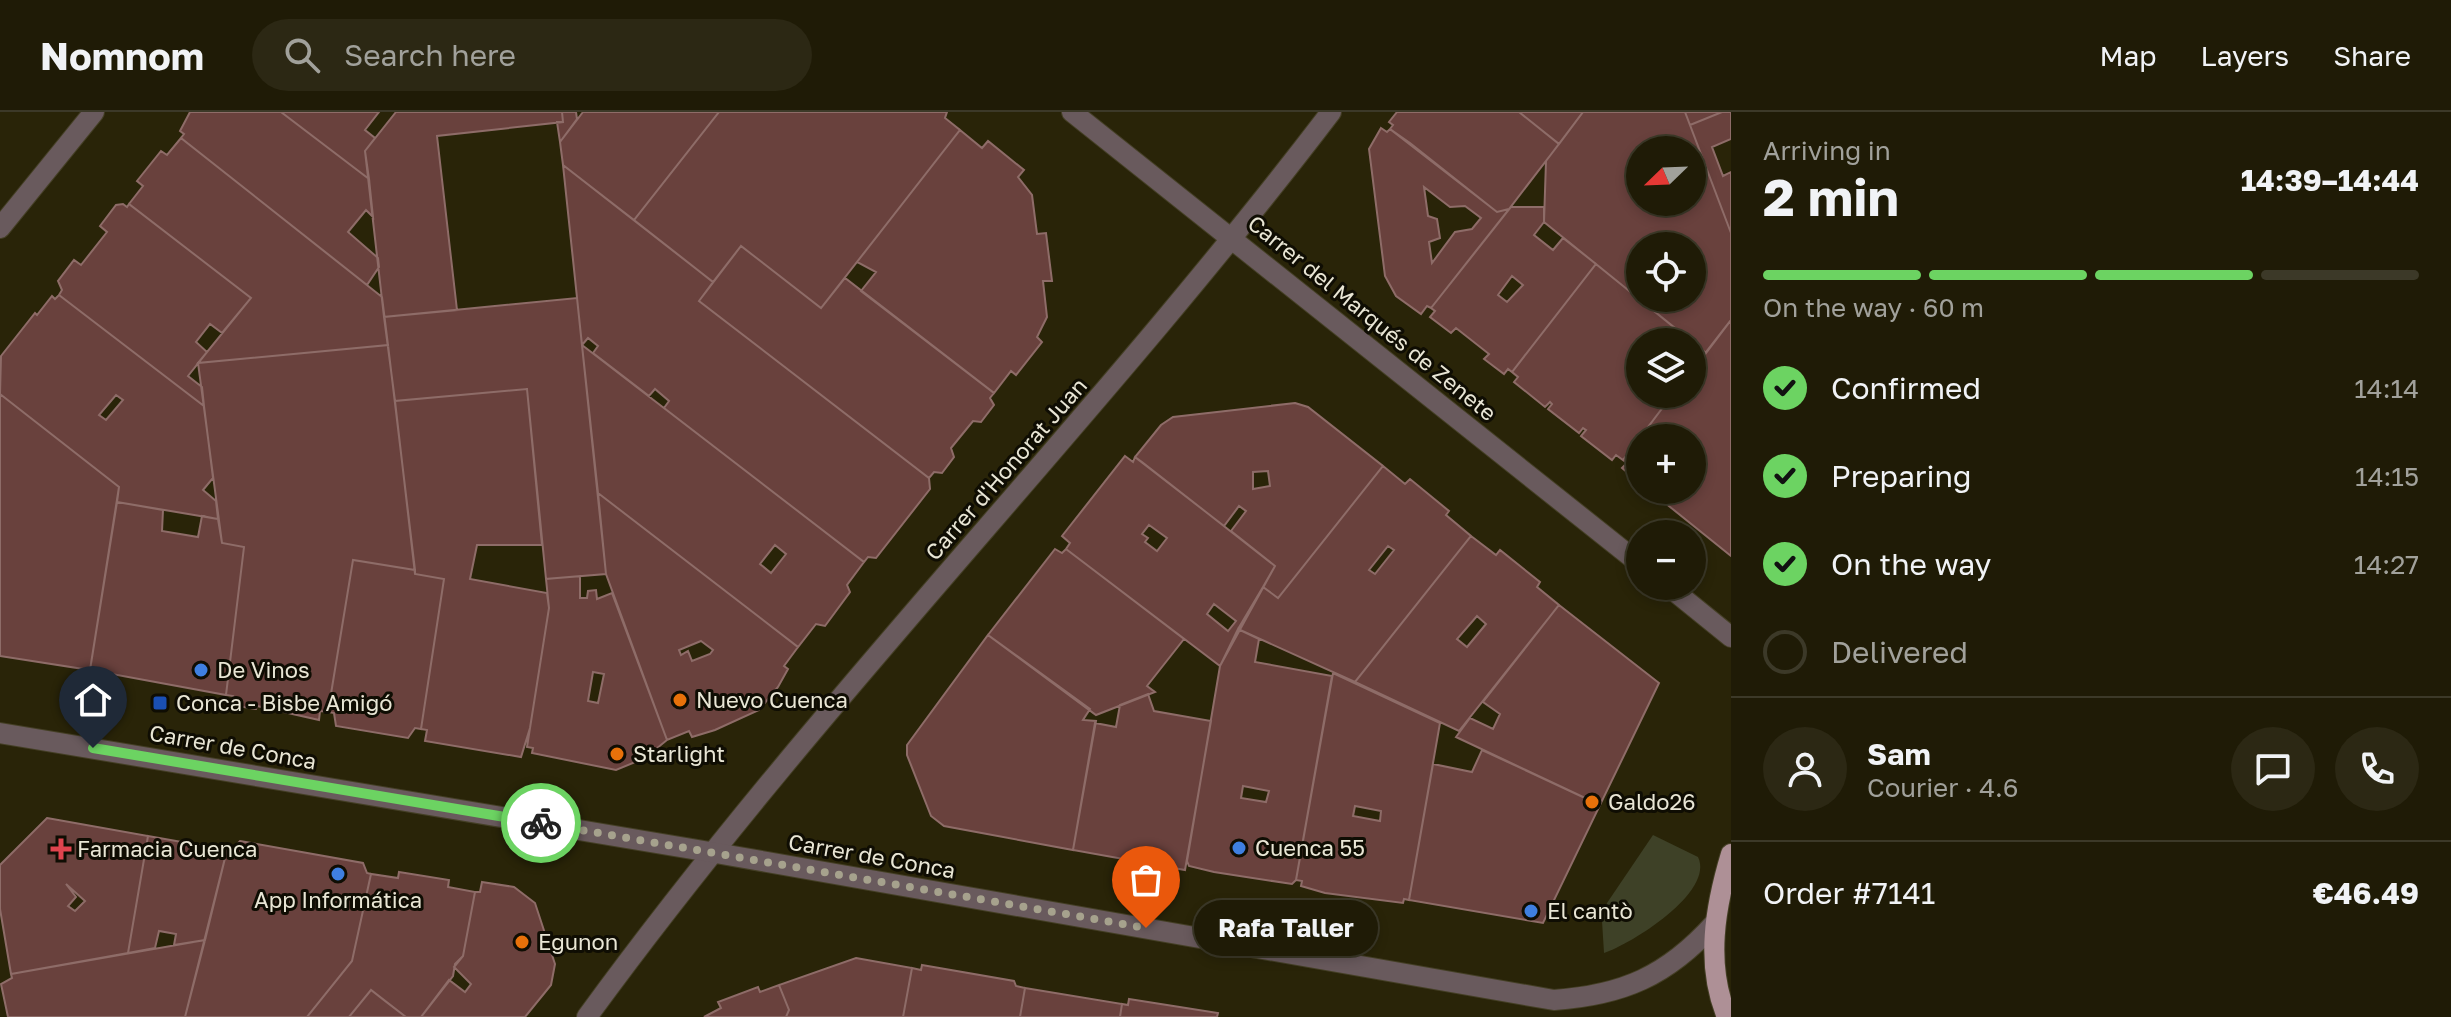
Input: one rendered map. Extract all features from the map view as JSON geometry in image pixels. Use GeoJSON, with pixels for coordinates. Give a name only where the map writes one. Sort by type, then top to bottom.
{"type":"FeatureCollection","features":[{"type":"Feature","properties":{"kind":"main road"},"geometry":{"type":"LineString","coordinates":[[1727,1017],[1717,984],[1714,924],[1731,854]]}},
{"type":"Feature","properties":{"kind":"street"},"geometry":{"type":"LineString","coordinates":[[0,228],[94,112]]}},
{"type":"Feature","properties":{"kind":"street","name":"Carrer del Marqués de Zenete"},"geometry":{"type":"LineString","coordinates":[[1072,112],[1626,553]]}},
{"type":"Feature","properties":{"kind":"street","name":"Carrer d'Honorat Juan"},"geometry":{"type":"LineString","coordinates":[[587,1017],[710,852],[1235,239],[1331,112]]}},
{"type":"Feature","properties":{"kind":"street"},"geometry":{"type":"LineString","coordinates":[[1685,600],[1731,637]]}},
{"type":"Feature","properties":{"kind":"street","name":"Carrer de Conca"},"geometry":{"type":"LineString","coordinates":[[0,733],[710,852],[1554,1000],[1586,997],[1624,988],[1662,971],[1689,952],[1714,924]]}},
{"type":"Feature","properties":{"kind":"green space"},"geometry":{"type":"Polygon","coordinates":[[[1653,835],[1698,857],[1700,871],[1694,886],[1668,915],[1604,953],[1602,921],[1607,903],[1653,835]]]}},
{"type":"Feature","properties":{"kind":"building"},"geometry":{"type":"Polygon","coordinates":[[[190,112],[281,112],[369,179],[373,217],[366,210],[348,232],[378,258],[379,267],[367,285],[181,138],[184,134],[180,131],[190,112]]]}},
{"type":"Feature","properties":{"kind":"building"},"geometry":{"type":"Polygon","coordinates":[[[281,112],[379,112],[365,130],[375,138],[365,151],[369,179],[281,112]]]}},
{"type":"Feature","properties":{"kind":"building"},"geometry":{"type":"Polygon","coordinates":[[[396,112],[562,112],[563,122],[437,136],[457,310],[384,317],[365,151],[396,112]]]}},
{"type":"Feature","properties":{"kind":"building"},"geometry":{"type":"Polygon","coordinates":[[[562,112],[576,112],[577,119],[560,142],[557,122],[563,122],[562,112]]]}},
{"type":"Feature","properties":{"kind":"building"},"geometry":{"type":"Polygon","coordinates":[[[583,112],[719,112],[634,220],[563,165],[560,142],[583,112]]]}},
{"type":"Feature","properties":{"kind":"building"},"geometry":{"type":"Polygon","coordinates":[[[719,112],[947,112],[945,118],[960,130],[821,308],[741,246],[713,282],[634,220],[719,112]]]}},
{"type":"Feature","properties":{"kind":"building"},"geometry":{"type":"Polygon","coordinates":[[[1397,112],[1519,112],[1559,144],[1509,209],[1497,212],[1390,129],[1393,125],[1389,122],[1397,112]]]}},
{"type":"Feature","properties":{"kind":"building"},"geometry":{"type":"Polygon","coordinates":[[[1519,112],[1583,112],[1559,144],[1519,112]]]}},
{"type":"Feature","properties":{"kind":"building"},"geometry":{"type":"Polygon","coordinates":[[[1583,112],[1685,112],[1694,136],[1626,136],[1626,216],[1706,216],[1706,167],[1731,233],[1731,320],[1706,353],[1706,328],[1675,328],[1655,312],[1706,312],[1706,232],[1626,232],[1626,288],[1544,222],[1546,161],[1583,112]]]}},
{"type":"Feature","properties":{"kind":"building"},"geometry":{"type":"Polygon","coordinates":[[[1685,112],[1722,112],[1690,125],[1685,112]]]}},
{"type":"Feature","properties":{"kind":"building"},"geometry":{"type":"Polygon","coordinates":[[[1722,112],[1731,112],[1731,139],[1712,147],[1723,176],[1731,172],[1731,233],[1706,167],[1706,136],[1694,136],[1690,125],[1722,112]]]}},
{"type":"Feature","properties":{"kind":"building"},"geometry":{"type":"Polygon","coordinates":[[[1381,128],[1387,132],[1390,129],[1497,212],[1509,209],[1431,308],[1427,306],[1421,314],[1396,296],[1385,276],[1369,149],[1381,128]],[[1424,187],[1428,216],[1437,219],[1440,238],[1429,242],[1432,263],[1455,232],[1472,229],[1481,218],[1465,206],[1450,207],[1424,187]]]}},
{"type":"Feature","properties":{"kind":"building"},"geometry":{"type":"Polygon","coordinates":[[[960,130],[982,148],[988,141],[1024,170],[1018,177],[1032,195],[1037,234],[1046,233],[1052,281],[1043,281],[1047,317],[1037,337],[1042,342],[1016,375],[1011,371],[994,393],[861,291],[876,272],[857,262],[960,130]]]}},
{"type":"Feature","properties":{"kind":"building"},"geometry":{"type":"Polygon","coordinates":[[[181,138],[382,297],[388,345],[198,363],[251,298],[129,204],[143,186],[137,181],[161,151],[167,155],[181,138]]]}},
{"type":"Feature","properties":{"kind":"building"},"geometry":{"type":"Polygon","coordinates":[[[563,165],[713,282],[699,301],[929,478],[930,489],[876,558],[868,557],[864,562],[664,408],[669,401],[655,389],[649,396],[593,353],[598,346],[588,338],[582,345],[563,165]]]}},
{"type":"Feature","properties":{"kind":"building"},"geometry":{"type":"Polygon","coordinates":[[[129,204],[251,298],[222,333],[210,324],[196,342],[207,352],[188,376],[202,387],[204,406],[59,295],[62,290],[58,281],[74,260],[81,265],[107,232],[100,226],[116,205],[127,207],[129,204]]]}},
{"type":"Feature","properties":{"kind":"building"},"geometry":{"type":"Polygon","coordinates":[[[1511,207],[1544,207],[1544,222],[1534,235],[1553,250],[1563,238],[1596,264],[1512,372],[1508,369],[1504,374],[1484,359],[1489,354],[1456,328],[1451,333],[1430,317],[1435,311],[1431,308],[1511,207]],[[1512,276],[1498,295],[1507,302],[1523,285],[1512,276]]]}},
{"type":"Feature","properties":{"kind":"building"},"geometry":{"type":"Polygon","coordinates":[[[741,246],[821,308],[845,278],[994,393],[990,398],[994,405],[981,422],[973,421],[951,448],[954,457],[942,473],[934,472],[929,478],[699,301],[741,246]]]}},
{"type":"Feature","properties":{"kind":"building"},"geometry":{"type":"Polygon","coordinates":[[[1596,264],[1626,288],[1626,312],[1655,312],[1675,328],[1626,328],[1626,408],[1662,408],[1650,424],[1626,424],[1626,456],[1623,460],[1616,455],[1612,460],[1581,436],[1586,430],[1583,428],[1579,433],[1548,409],[1552,404],[1550,402],[1545,407],[1514,382],[1518,377],[1512,372],[1596,264]]]}},
{"type":"Feature","properties":{"kind":"building"},"geometry":{"type":"Polygon","coordinates":[[[59,295],[204,406],[213,478],[203,490],[216,501],[218,519],[117,502],[119,487],[0,394],[1,356],[35,313],[37,315],[52,296],[55,299],[59,295]],[[116,395],[99,415],[106,420],[123,400],[116,395]]]}},
{"type":"Feature","properties":{"kind":"building"},"geometry":{"type":"Polygon","coordinates":[[[577,298],[606,574],[546,579],[527,389],[395,401],[384,317],[577,298]]]}},
{"type":"Feature","properties":{"kind":"building"},"geometry":{"type":"Polygon","coordinates":[[[1731,320],[1731,556],[1706,536],[1706,520],[1686,520],[1666,504],[1706,504],[1706,424],[1650,424],[1662,408],[1706,408],[1706,352],[1731,320]]]}},
{"type":"Feature","properties":{"kind":"building"},"geometry":{"type":"Polygon","coordinates":[[[388,345],[415,570],[353,560],[328,712],[320,711],[319,720],[257,706],[256,709],[231,705],[233,696],[226,695],[244,547],[222,543],[198,363],[388,345]]]}},
{"type":"Feature","properties":{"kind":"building"},"geometry":{"type":"Polygon","coordinates":[[[582,345],[864,562],[847,585],[850,592],[825,626],[816,624],[798,647],[598,493],[582,345]],[[775,545],[760,564],[771,573],[786,554],[775,545]]]}},
{"type":"Feature","properties":{"kind":"building"},"geometry":{"type":"Polygon","coordinates":[[[527,389],[542,545],[477,545],[470,579],[547,593],[549,608],[530,728],[521,757],[425,741],[427,730],[421,729],[444,579],[415,574],[395,401],[527,389]]]}},
{"type":"Feature","properties":{"kind":"building"},"geometry":{"type":"Polygon","coordinates":[[[0,394],[119,487],[90,670],[0,656],[0,394]]]}},
{"type":"Feature","properties":{"kind":"building"},"geometry":{"type":"Polygon","coordinates":[[[1295,403],[1308,407],[1383,466],[1278,598],[1263,587],[1275,566],[1231,531],[1246,511],[1239,506],[1224,526],[1135,457],[1161,425],[1173,417],[1295,403]],[[1268,471],[1253,472],[1253,489],[1270,486],[1268,471]]]}},
{"type":"Feature","properties":{"kind":"building"},"geometry":{"type":"Polygon","coordinates":[[[1125,456],[1133,462],[1135,457],[1275,566],[1220,666],[1066,549],[1070,543],[1062,536],[1125,456]],[[1149,525],[1142,534],[1148,538],[1145,542],[1157,551],[1167,538],[1149,525]],[[1214,604],[1207,614],[1228,631],[1236,621],[1214,604]]]}},
{"type":"Feature","properties":{"kind":"building"},"geometry":{"type":"Polygon","coordinates":[[[1383,466],[1405,484],[1410,479],[1449,511],[1446,515],[1471,536],[1355,682],[1238,629],[1263,587],[1278,598],[1383,466]],[[1388,546],[1369,570],[1375,574],[1394,550],[1388,546]]]}},
{"type":"Feature","properties":{"kind":"building"},"geometry":{"type":"Polygon","coordinates":[[[598,493],[798,647],[784,666],[788,669],[778,687],[759,710],[715,730],[692,737],[689,731],[667,740],[606,574],[598,493]],[[701,641],[679,650],[681,655],[688,651],[692,661],[713,650],[701,641]]]}},
{"type":"Feature","properties":{"kind":"building"},"geometry":{"type":"Polygon","coordinates":[[[117,502],[163,510],[162,531],[198,537],[202,516],[218,519],[222,543],[244,547],[226,695],[90,670],[117,502]]]}},
{"type":"Feature","properties":{"kind":"building"},"geometry":{"type":"Polygon","coordinates":[[[1471,536],[1496,555],[1500,550],[1540,582],[1537,587],[1559,605],[1459,731],[1355,682],[1471,536]],[[1477,616],[1457,639],[1467,647],[1486,624],[1477,616]]]}},
{"type":"Feature","properties":{"kind":"building"},"geometry":{"type":"Polygon","coordinates":[[[1055,549],[1062,553],[1066,549],[1184,639],[1147,686],[1155,692],[1096,715],[988,635],[1055,549]]]}},
{"type":"Feature","properties":{"kind":"building"},"geometry":{"type":"Polygon","coordinates":[[[353,560],[415,570],[415,574],[444,579],[421,729],[415,728],[408,738],[336,726],[334,713],[328,712],[353,560]]]}},
{"type":"Feature","properties":{"kind":"building"},"geometry":{"type":"Polygon","coordinates":[[[580,576],[580,598],[587,598],[588,591],[596,590],[597,599],[612,593],[667,740],[645,758],[616,770],[532,753],[533,748],[527,747],[549,608],[546,579],[580,576]],[[593,672],[588,701],[598,703],[604,674],[593,672]]]}},
{"type":"Feature","properties":{"kind":"building"},"geometry":{"type":"Polygon","coordinates":[[[1559,605],[1659,683],[1600,805],[1456,737],[1470,718],[1493,729],[1500,714],[1483,702],[1559,605]]]}},
{"type":"Feature","properties":{"kind":"building"},"geometry":{"type":"Polygon","coordinates":[[[1238,629],[1259,639],[1255,662],[1332,676],[1296,880],[1292,884],[1214,872],[1189,866],[1187,861],[1220,666],[1238,629]],[[1243,786],[1241,798],[1266,802],[1269,791],[1243,786]]]}},
{"type":"Feature","properties":{"kind":"building"},"geometry":{"type":"Polygon","coordinates":[[[988,635],[1090,709],[1083,720],[1096,721],[1073,850],[944,826],[931,816],[907,755],[907,745],[988,635]]]}},
{"type":"Feature","properties":{"kind":"building"},"geometry":{"type":"Polygon","coordinates":[[[1333,673],[1440,723],[1409,900],[1404,899],[1403,903],[1325,893],[1301,886],[1302,881],[1296,880],[1333,673]],[[1355,806],[1353,816],[1380,821],[1381,811],[1355,806]]]}},
{"type":"Feature","properties":{"kind":"building"},"geometry":{"type":"Polygon","coordinates":[[[1148,694],[1154,711],[1211,721],[1185,870],[1073,850],[1095,723],[1116,727],[1120,705],[1148,694]]]}},
{"type":"Feature","properties":{"kind":"building"},"geometry":{"type":"Polygon","coordinates":[[[1482,750],[1600,805],[1543,923],[1409,900],[1433,764],[1472,772],[1482,750]]]}},
{"type":"Feature","properties":{"kind":"building"},"geometry":{"type":"Polygon","coordinates":[[[47,818],[148,836],[128,953],[11,974],[0,909],[0,865],[47,818]],[[66,884],[76,897],[68,906],[75,911],[85,901],[66,884]]]}},
{"type":"Feature","properties":{"kind":"building"},"geometry":{"type":"Polygon","coordinates":[[[148,836],[227,850],[205,940],[174,945],[176,934],[159,931],[155,948],[128,953],[148,836]]]}},
{"type":"Feature","properties":{"kind":"building"},"geometry":{"type":"Polygon","coordinates":[[[240,841],[363,863],[367,873],[371,874],[352,961],[307,1017],[185,1017],[227,850],[232,850],[240,841]]]}},
{"type":"Feature","properties":{"kind":"building"},"geometry":{"type":"Polygon","coordinates":[[[399,872],[449,880],[448,887],[475,892],[463,956],[455,964],[453,976],[421,1017],[406,1017],[371,990],[349,1017],[307,1017],[352,961],[371,874],[398,878],[399,872]]]}},
{"type":"Feature","properties":{"kind":"building"},"geometry":{"type":"Polygon","coordinates":[[[482,882],[514,887],[535,903],[555,964],[551,985],[525,1017],[421,1017],[449,980],[465,992],[471,984],[454,967],[463,956],[475,892],[480,892],[482,882]]]}},
{"type":"Feature","properties":{"kind":"building"},"geometry":{"type":"Polygon","coordinates":[[[205,940],[185,1017],[8,1017],[1,984],[12,978],[11,974],[205,940]]]}},
{"type":"Feature","properties":{"kind":"building"},"geometry":{"type":"Polygon","coordinates":[[[856,958],[912,968],[903,1017],[786,1017],[789,1010],[779,985],[856,958]]]}},
{"type":"Feature","properties":{"kind":"building"},"geometry":{"type":"Polygon","coordinates":[[[922,965],[1014,981],[1016,986],[1025,988],[1020,1017],[903,1017],[912,968],[921,970],[922,965]]]}},
{"type":"Feature","properties":{"kind":"building"},"geometry":{"type":"Polygon","coordinates":[[[779,985],[789,1010],[786,1017],[704,1017],[721,1008],[718,1002],[758,987],[760,992],[779,985]]]}},
{"type":"Feature","properties":{"kind":"building"},"geometry":{"type":"Polygon","coordinates":[[[1025,988],[1122,1004],[1120,1017],[1020,1017],[1025,988]]]}},
{"type":"Feature","properties":{"kind":"building"},"geometry":{"type":"Polygon","coordinates":[[[371,990],[385,1001],[406,1017],[349,1017],[371,990]]]}},
{"type":"Feature","properties":{"kind":"building"},"geometry":{"type":"Polygon","coordinates":[[[1129,999],[1218,1013],[1217,1017],[1120,1017],[1122,1004],[1128,1005],[1129,999]]]}},
{"type":"Feature","properties":{"kind":"way so far"},"geometry":{"type":"LineString","coordinates":[[541,823],[1146,928]]}},
{"type":"Feature","properties":{"kind":"place","name":"De Vinos"},"geometry":{"type":"Point","coordinates":[201,670]}},
{"type":"Feature","properties":{"kind":"place","name":"Nuevo Cuenca"},"geometry":{"type":"Point","coordinates":[680,700]}},
{"type":"Feature","properties":{"kind":"place","name":"Conca - Bisbe Amigó"},"geometry":{"type":"Point","coordinates":[160,703]}},
{"type":"Feature","properties":{"kind":"place","name":"Starlight"},"geometry":{"type":"Point","coordinates":[617,754]}},
{"type":"Feature","properties":{"kind":"place","name":"Galdo26"},"geometry":{"type":"Point","coordinates":[1592,802]}},
{"type":"Feature","properties":{"kind":"place","name":"Cuenca 55"},"geometry":{"type":"Point","coordinates":[1239,848]}},
{"type":"Feature","properties":{"kind":"place","name":"Farmacia Cuenca"},"geometry":{"type":"Point","coordinates":[61,849]}},
{"type":"Feature","properties":{"kind":"place","name":"App Informática"},"geometry":{"type":"Point","coordinates":[338,874]}},
{"type":"Feature","properties":{"kind":"place","name":"El cantò"},"geometry":{"type":"Point","coordinates":[1531,911]}},
{"type":"Feature","properties":{"kind":"place","name":"Rafa Taller"},"geometry":{"type":"Point","coordinates":[1146,928]}},
{"type":"Feature","properties":{"kind":"place","name":"Egunon"},"geometry":{"type":"Point","coordinates":[522,942]}},
{"type":"Feature","properties":{"kind":"route"},"geometry":{"type":"LineString","coordinates":[[93,748],[541,823]]}}]}
